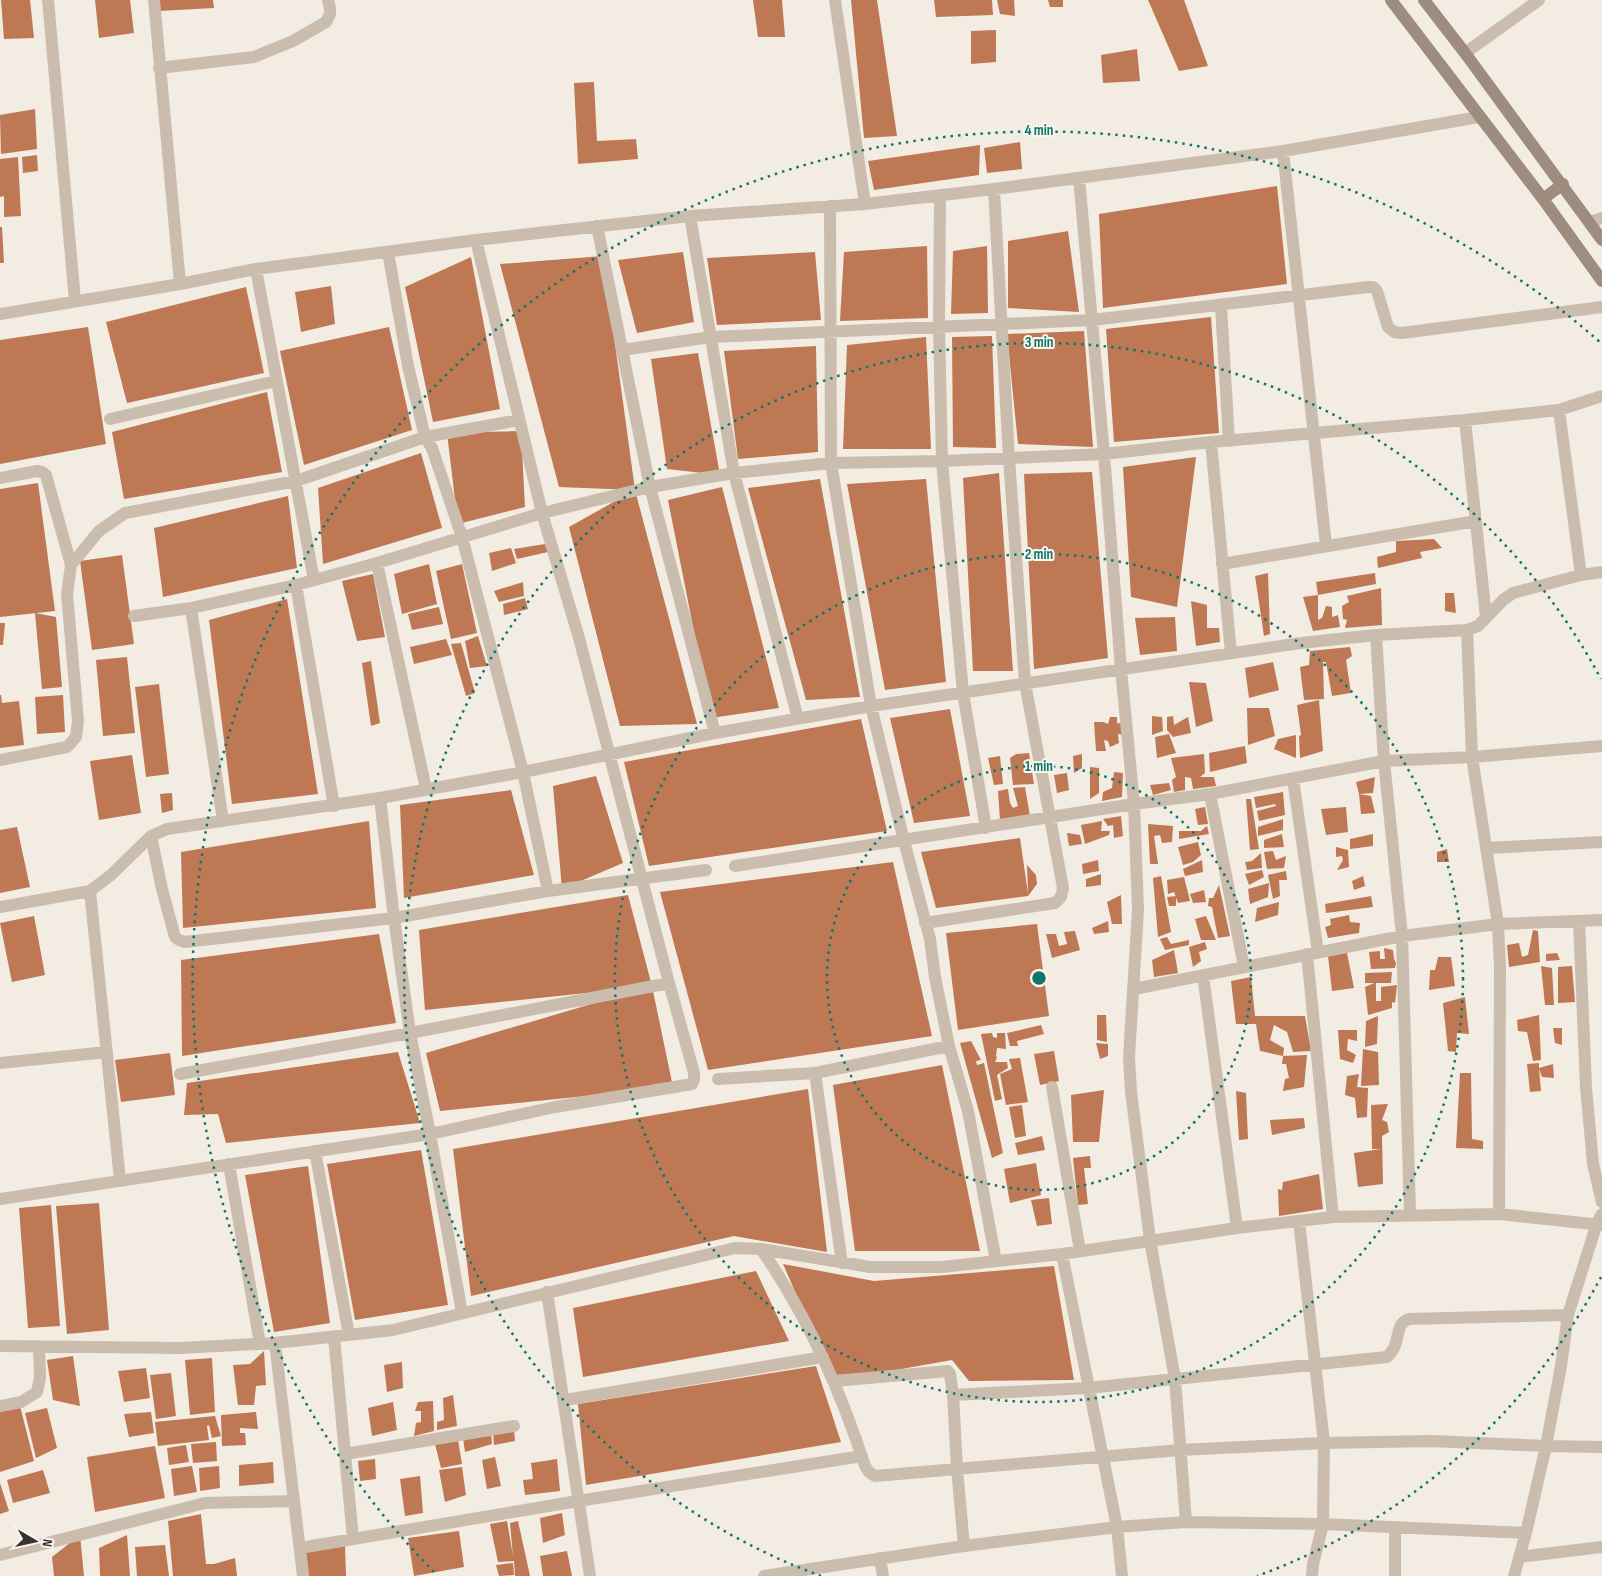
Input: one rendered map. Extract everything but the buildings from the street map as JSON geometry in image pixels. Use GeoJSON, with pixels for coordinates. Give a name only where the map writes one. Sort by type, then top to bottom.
{"type":"FeatureCollection","features":[{"type":"Feature","properties":{"kind":"main road"},"geometry":{"type":"LineString","coordinates":[[1391,0],[1543,199],[1602,281]]}},
{"type":"Feature","properties":{"kind":"main road"},"geometry":{"type":"LineString","coordinates":[[1424,0],[1563,184],[1602,240]]}},
{"type":"Feature","properties":{"kind":"main road"},"geometry":{"type":"LineString","coordinates":[[1543,199],[1563,184]]}},
{"type":"Feature","properties":{"kind":"street"},"geometry":{"type":"LineString","coordinates":[[48,0],[74,301]]}},
{"type":"Feature","properties":{"kind":"street"},"geometry":{"type":"LineString","coordinates":[[154,0],[180,284]]}},
{"type":"Feature","properties":{"kind":"street"},"geometry":{"type":"LineString","coordinates":[[159,68],[254,57],[293,40],[326,22],[330,14],[328,0]]}},
{"type":"Feature","properties":{"kind":"street"},"geometry":{"type":"LineString","coordinates":[[836,0],[865,204]]}},
{"type":"Feature","properties":{"kind":"street"},"geometry":{"type":"LineString","coordinates":[[1465,53],[1540,0]]}},
{"type":"Feature","properties":{"kind":"street"},"geometry":{"type":"LineString","coordinates":[[0,314],[180,284],[256,269],[597,226],[690,216],[865,204],[994,189],[1283,151],[1480,117]]}},
{"type":"Feature","properties":{"kind":"street"},"geometry":{"type":"LineString","coordinates":[[1283,151],[1326,546]]}},
{"type":"Feature","properties":{"kind":"street"},"geometry":{"type":"LineString","coordinates":[[1079,178],[1134,804],[1138,910],[1129,1057],[1130,1092],[1150,1240],[1175,1379],[1186,1522]]}},
{"type":"Feature","properties":{"kind":"street"},"geometry":{"type":"LineString","coordinates":[[925,923],[1055,903],[1061,897],[1063,888],[1025,683],[1009,458],[994,189]]}},
{"type":"Feature","properties":{"kind":"street"},"geometry":{"type":"LineString","coordinates":[[940,195],[942,461],[963,693],[986,828]]}},
{"type":"Feature","properties":{"kind":"street"},"geometry":{"type":"LineString","coordinates":[[830,206],[831,463],[871,706],[930,939],[935,977],[949,1046],[968,1111],[996,1261]]}},
{"type":"Feature","properties":{"kind":"street"},"geometry":{"type":"LineString","coordinates":[[690,216],[734,473],[798,719]]}},
{"type":"Feature","properties":{"kind":"street"},"geometry":{"type":"LineString","coordinates":[[1590,222],[1602,218]]}},
{"type":"Feature","properties":{"kind":"street"},"geometry":{"type":"LineString","coordinates":[[597,226],[650,487],[715,733]]}},
{"type":"Feature","properties":{"kind":"street"},"geometry":{"type":"LineString","coordinates":[[0,1199],[430,1134],[555,1107],[692,1084],[694,1080],[694,1073],[608,754],[579,638],[542,513],[476,240]]}},
{"type":"Feature","properties":{"kind":"street"},"geometry":{"type":"LineString","coordinates":[[388,252],[408,366],[425,437],[432,448],[462,537],[523,772],[548,891]]}},
{"type":"Feature","properties":{"kind":"street"},"geometry":{"type":"LineString","coordinates":[[256,269],[314,580]]}},
{"type":"Feature","properties":{"kind":"street"},"geometry":{"type":"LineString","coordinates":[[622,350],[711,337],[1092,320],[1373,288],[1376,291],[1388,327],[1394,332],[1402,333],[1602,307]]}},
{"type":"Feature","properties":{"kind":"street"},"geometry":{"type":"LineString","coordinates":[[1221,306],[1229,441]]}},
{"type":"Feature","properties":{"kind":"street"},"geometry":{"type":"LineString","coordinates":[[110,419],[276,381]]}},
{"type":"Feature","properties":{"kind":"street"},"geometry":{"type":"LineString","coordinates":[[134,616],[190,608],[296,585],[377,563],[542,513],[650,487],[734,473],[831,463],[942,461],[1104,454],[1211,442],[1315,434],[1559,410],[1602,396]]}},
{"type":"Feature","properties":{"kind":"street"},"geometry":{"type":"LineString","coordinates":[[1559,410],[1581,575]]}},
{"type":"Feature","properties":{"kind":"street"},"geometry":{"type":"LineString","coordinates":[[71,565],[99,531],[125,513],[296,480],[425,437],[519,420]]}},
{"type":"Feature","properties":{"kind":"street"},"geometry":{"type":"LineString","coordinates":[[1465,420],[1486,617]]}},
{"type":"Feature","properties":{"kind":"street"},"geometry":{"type":"LineString","coordinates":[[1211,442],[1231,653]]}},
{"type":"Feature","properties":{"kind":"street"},"geometry":{"type":"LineString","coordinates":[[0,478],[37,471],[42,472],[46,476],[71,565],[67,594],[78,721],[76,736],[67,746],[0,760]]}},
{"type":"Feature","properties":{"kind":"street"},"geometry":{"type":"LineString","coordinates":[[1222,564],[1476,521]]}},
{"type":"Feature","properties":{"kind":"street"},"geometry":{"type":"LineString","coordinates":[[377,563],[426,789]]}},
{"type":"Feature","properties":{"kind":"street"},"geometry":{"type":"LineString","coordinates":[[0,907],[90,891],[111,876],[151,836],[167,829],[380,798],[523,772],[715,733],[871,706],[1231,653],[1376,635],[1467,630],[1478,626],[1502,600],[1513,593],[1581,575],[1602,572]]}},
{"type":"Feature","properties":{"kind":"street"},"geometry":{"type":"LineString","coordinates":[[296,585],[334,806]]}},
{"type":"Feature","properties":{"kind":"street"},"geometry":{"type":"LineString","coordinates":[[190,608],[223,821]]}},
{"type":"Feature","properties":{"kind":"street"},"geometry":{"type":"LineString","coordinates":[[1467,630],[1472,757],[1498,924],[1500,967],[1500,1214]]}},
{"type":"Feature","properties":{"kind":"street"},"geometry":{"type":"LineString","coordinates":[[1376,635],[1384,761],[1402,936],[1410,1215]]}},
{"type":"Feature","properties":{"kind":"street"},"geometry":{"type":"LineString","coordinates":[[735,866],[1134,804],[1210,794],[1384,761],[1472,757],[1602,746]]}},
{"type":"Feature","properties":{"kind":"street"},"geometry":{"type":"LineString","coordinates":[[1293,779],[1313,953],[1333,1218]]}},
{"type":"Feature","properties":{"kind":"street"},"geometry":{"type":"LineString","coordinates":[[1210,794],[1244,967]]}},
{"type":"Feature","properties":{"kind":"street"},"geometry":{"type":"LineString","coordinates":[[380,798],[410,1033],[462,1313]]}},
{"type":"Feature","properties":{"kind":"street"},"geometry":{"type":"LineString","coordinates":[[151,836],[162,889],[175,937],[185,942],[394,918],[548,891],[706,870]]}},
{"type":"Feature","properties":{"kind":"street"},"geometry":{"type":"LineString","coordinates":[[1486,848],[1602,842]]}},
{"type":"Feature","properties":{"kind":"street"},"geometry":{"type":"LineString","coordinates":[[90,891],[120,1180]]}},
{"type":"Feature","properties":{"kind":"street"},"geometry":{"type":"LineString","coordinates":[[1134,989],[1402,936],[1498,924],[1602,920]]}},
{"type":"Feature","properties":{"kind":"street"},"geometry":{"type":"LineString","coordinates":[[1579,921],[1587,1097],[1593,1164],[1602,1202]]}},
{"type":"Feature","properties":{"kind":"street"},"geometry":{"type":"LineString","coordinates":[[1203,975],[1237,1228]]}},
{"type":"Feature","properties":{"kind":"street"},"geometry":{"type":"LineString","coordinates":[[180,1074],[410,1033],[669,983]]}},
{"type":"Feature","properties":{"kind":"street"},"geometry":{"type":"LineString","coordinates":[[718,1079],[815,1073],[949,1046]]}},
{"type":"Feature","properties":{"kind":"street"},"geometry":{"type":"LineString","coordinates":[[0,1063],[106,1052]]}},
{"type":"Feature","properties":{"kind":"street"},"geometry":{"type":"LineString","coordinates":[[815,1073],[842,1263]]}},
{"type":"Feature","properties":{"kind":"street"},"geometry":{"type":"LineString","coordinates":[[1052,1087],[1080,1251]]}},
{"type":"Feature","properties":{"kind":"street"},"geometry":{"type":"LineString","coordinates":[[315,1151],[349,1336]]}},
{"type":"Feature","properties":{"kind":"street"},"geometry":{"type":"LineString","coordinates":[[229,1164],[260,1344]]}},
{"type":"Feature","properties":{"kind":"street"},"geometry":{"type":"LineString","coordinates":[[0,1346],[180,1348],[275,1343],[349,1336],[393,1330],[735,1248],[761,1249],[870,1267],[942,1267],[1062,1254],[1237,1228],[1333,1218],[1500,1214],[1600,1221],[1568,1315],[1561,1366],[1546,1446],[1514,1576]]}},
{"type":"Feature","properties":{"kind":"street"},"geometry":{"type":"LineString","coordinates":[[1299,1221],[1324,1443],[1323,1524],[1313,1564],[1312,1576]]}},
{"type":"Feature","properties":{"kind":"street"},"geometry":{"type":"LineString","coordinates":[[761,1249],[782,1280],[822,1357],[834,1381],[869,1472],[875,1476],[1180,1450],[1324,1443],[1432,1441],[1602,1447]]}},
{"type":"Feature","properties":{"kind":"street"},"geometry":{"type":"LineString","coordinates":[[1062,1254],[1117,1527],[1122,1576]]}},
{"type":"Feature","properties":{"kind":"street"},"geometry":{"type":"LineString","coordinates":[[547,1292],[590,1576]]}},
{"type":"Feature","properties":{"kind":"street"},"geometry":{"type":"LineString","coordinates":[[953,1395],[1088,1388],[1387,1358],[1396,1346],[1399,1327],[1404,1321],[1409,1319],[1568,1315]]}},
{"type":"Feature","properties":{"kind":"street"},"geometry":{"type":"LineString","coordinates":[[334,1337],[353,1539]]}},
{"type":"Feature","properties":{"kind":"street"},"geometry":{"type":"LineString","coordinates":[[275,1343],[303,1576]]}},
{"type":"Feature","properties":{"kind":"street"},"geometry":{"type":"LineString","coordinates":[[0,1406],[21,1402],[37,1392],[40,1378],[39,1346]]}},
{"type":"Feature","properties":{"kind":"street"},"geometry":{"type":"LineString","coordinates":[[564,1400],[822,1357]]}},
{"type":"Feature","properties":{"kind":"street"},"geometry":{"type":"LineString","coordinates":[[834,1381],[944,1370],[950,1374],[964,1546]]}},
{"type":"Feature","properties":{"kind":"street"},"geometry":{"type":"LineString","coordinates":[[345,1454],[514,1426]]}},
{"type":"Feature","properties":{"kind":"street"},"geometry":{"type":"LineString","coordinates":[[300,1548],[862,1456]]}},
{"type":"Feature","properties":{"kind":"street"},"geometry":{"type":"LineString","coordinates":[[0,1555],[205,1503],[294,1501]]}},
{"type":"Feature","properties":{"kind":"street"},"geometry":{"type":"LineString","coordinates":[[764,1576],[964,1546],[1117,1527],[1186,1522],[1323,1524],[1526,1533]]}},
{"type":"Feature","properties":{"kind":"street"},"geometry":{"type":"LineString","coordinates":[[1395,1527],[1395,1576]]}},
{"type":"Feature","properties":{"kind":"street"},"geometry":{"type":"LineString","coordinates":[[1519,1557],[1602,1547]]}},
{"type":"Feature","properties":{"kind":"street"},"geometry":{"type":"LineString","coordinates":[[880,1558],[883,1576]]}}]}
